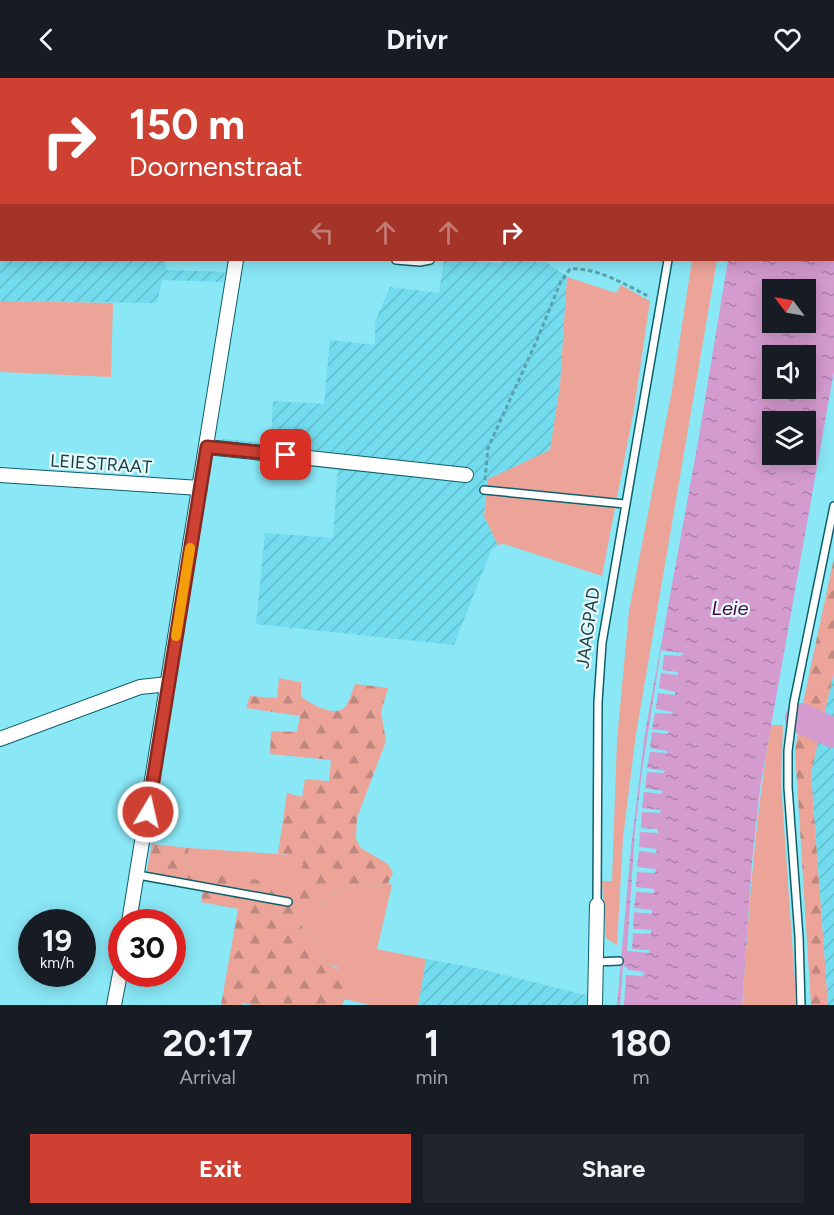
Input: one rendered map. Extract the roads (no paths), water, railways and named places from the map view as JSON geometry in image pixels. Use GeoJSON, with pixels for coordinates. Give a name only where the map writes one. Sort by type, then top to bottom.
{"type":"FeatureCollection","features":[{"type":"Feature","properties":{"kind":"street"},"geometry":{"type":"LineString","coordinates":[[131,909],[236,261]]}},
{"type":"Feature","properties":{"kind":"street"},"geometry":{"type":"LineString","coordinates":[[207,447],[466,475]]}},
{"type":"Feature","properties":{"kind":"street","name":"LEIESTRAAT"},"geometry":{"type":"LineString","coordinates":[[0,475],[200,488]]}},
{"type":"Feature","properties":{"kind":"street"},"geometry":{"type":"LineString","coordinates":[[0,739],[140,687],[168,684]]}},
{"type":"Feature","properties":{"kind":"street","name":"JAAGPAD"},"geometry":{"type":"LineString","coordinates":[[595,1005],[597,905]]}},
{"type":"Feature","properties":{"kind":"street"},"geometry":{"type":"LineString","coordinates":[[114,1005],[117,987]]}},
{"type":"Feature","properties":{"kind":"lane"},"geometry":{"type":"LineString","coordinates":[[408,261],[425,261]]}},
{"type":"Feature","properties":{"kind":"lane","name":"JAAGPAD"},"geometry":{"type":"LineString","coordinates":[[597,905],[598,702],[602,643],[668,261]]}},
{"type":"Feature","properties":{"kind":"lane"},"geometry":{"type":"LineString","coordinates":[[484,490],[626,504]]}},
{"type":"Feature","properties":{"kind":"lane"},"geometry":{"type":"LineString","coordinates":[[801,1005],[799,937],[788,787],[788,751],[794,702],[834,506]]}},
{"type":"Feature","properties":{"kind":"lane"},"geometry":{"type":"LineString","coordinates":[[138,875],[288,902]]}},
{"type":"Feature","properties":{"kind":"lane"},"geometry":{"type":"LineString","coordinates":[[597,962],[620,961]]}},
{"type":"Feature","properties":{"kind":"water","name":"Leie"},"geometry":{"type":"Polygon","coordinates":[[[728,261],[834,261],[834,371],[760,788],[752,862],[742,1005],[617,1005],[631,848],[645,733],[698,442],[728,261]]]}},
{"type":"Feature","properties":{"kind":"waterway"},"geometry":{"type":"LineString","coordinates":[[800,718],[834,733]]}}]}
